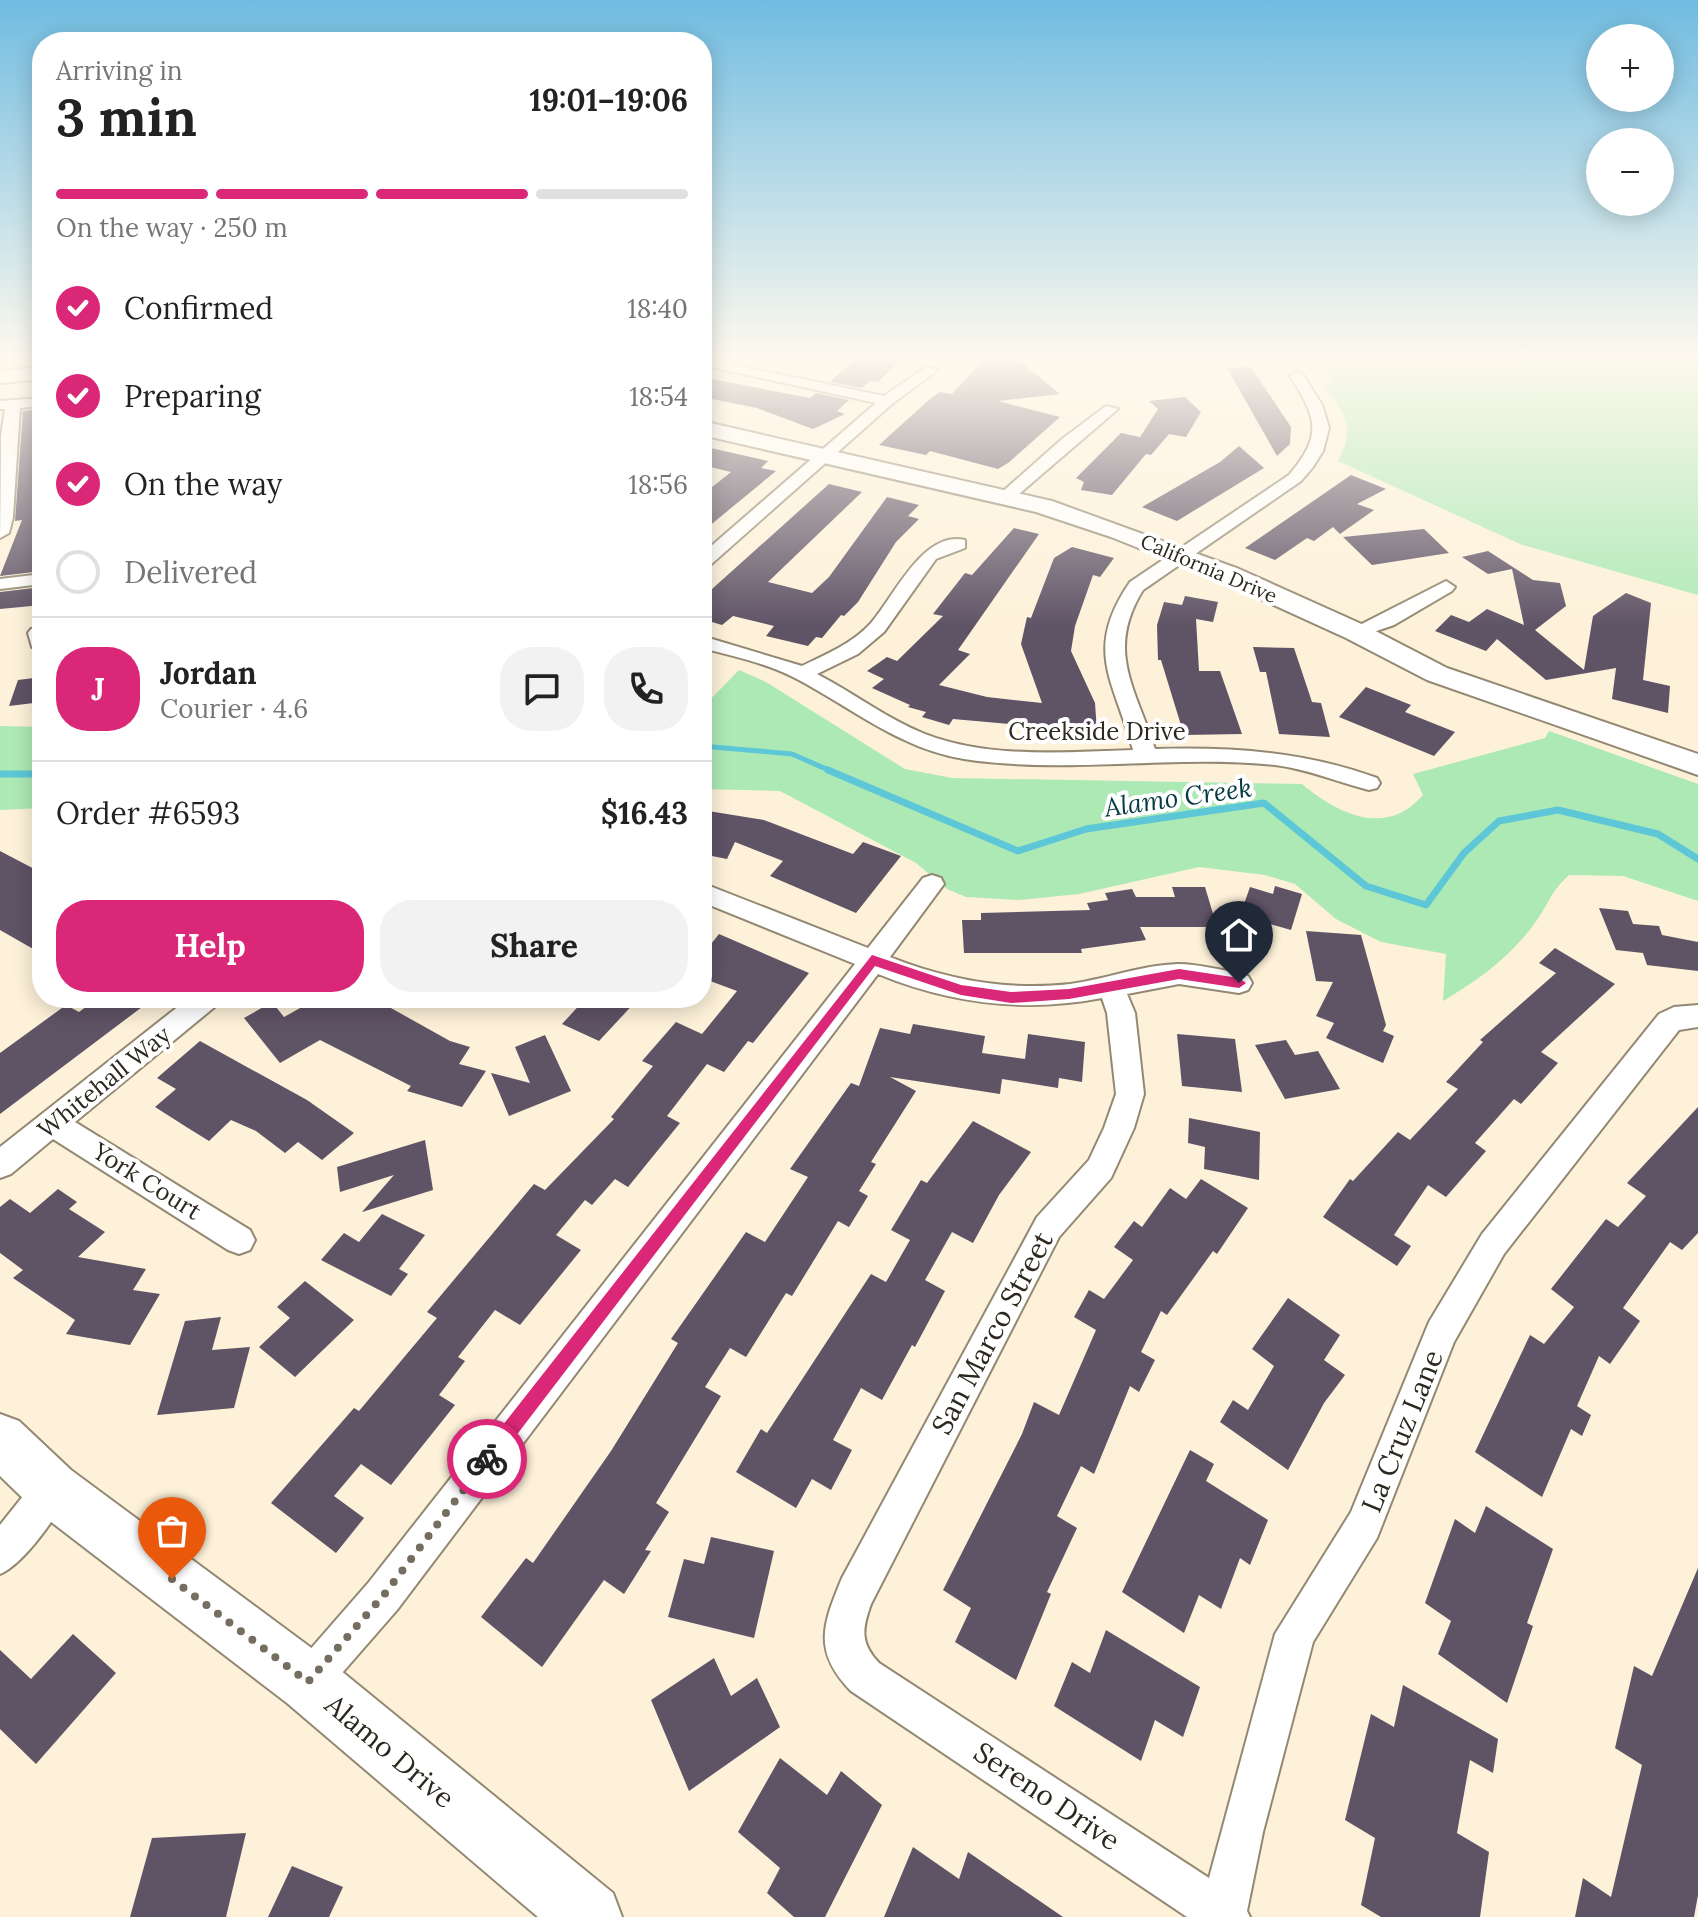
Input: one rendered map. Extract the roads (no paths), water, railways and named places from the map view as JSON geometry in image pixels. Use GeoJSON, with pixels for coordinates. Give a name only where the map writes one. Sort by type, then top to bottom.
{"type":"FeatureCollection","features":[{"type":"Feature","properties":{"kind":"street"},"geometry":{"type":"LineString","coordinates":[[0,533],[4,506],[3,447]]}},
{"type":"Feature","properties":{"kind":"street","name":"California Drive"},"geometry":{"type":"LineString","coordinates":[[791,447],[1056,510],[1178,554],[1356,632],[1437,674],[1698,765]]}},
{"type":"Feature","properties":{"kind":"street"},"geometry":{"type":"LineString","coordinates":[[712,554],[834,447]]}},
{"type":"Feature","properties":{"kind":"street"},"geometry":{"type":"LineString","coordinates":[[1006,497],[1061,447]]}},
{"type":"Feature","properties":{"kind":"street"},"geometry":{"type":"LineString","coordinates":[[1146,757],[1112,660],[1111,635],[1120,606],[1136,586],[1178,554],[1295,478],[1315,456],[1318,447]]}},
{"type":"Feature","properties":{"kind":"street"},"geometry":{"type":"LineString","coordinates":[[802,674],[851,650],[877,628],[930,555],[959,544]]}},
{"type":"Feature","properties":{"kind":"street"},"geometry":{"type":"LineString","coordinates":[[0,584],[32,580]]}},
{"type":"Feature","properties":{"kind":"street"},"geometry":{"type":"LineString","coordinates":[[1356,632],[1387,621],[1446,587]]}},
{"type":"Feature","properties":{"kind":"street","name":"Creekside Drive"},"geometry":{"type":"LineString","coordinates":[[712,645],[802,674],[888,727],[960,751],[1061,761],[1146,757],[1314,762],[1342,769],[1369,783]]}},
{"type":"Feature","properties":{"kind":"street"},"geometry":{"type":"LineString","coordinates":[[308,1682],[383,1596],[932,884]]}},
{"type":"Feature","properties":{"kind":"street"},"geometry":{"type":"LineString","coordinates":[[712,896],[872,960],[961,990],[1011,997],[1069,994],[1179,974],[1239,983]]}},
{"type":"Feature","properties":{"kind":"street","name":"San Marco Street"},"geometry":{"type":"LineString","coordinates":[[865,1677],[850,1663],[843,1647],[845,1618],[856,1592],[1048,1227],[1100,1169],[1119,1128],[1130,1094],[1121,1013],[1111,987]]}},
{"type":"Feature","properties":{"kind":"street","name":"Whitehall Way"},"geometry":{"type":"LineString","coordinates":[[0,1165],[196,1008]]}},
{"type":"Feature","properties":{"kind":"street","name":"La Cruz Lane"},"geometry":{"type":"LineString","coordinates":[[1224,1916],[1241,1832],[1295,1634],[1364,1525],[1441,1333],[1493,1244],[1669,1022],[1674,1018],[1698,1016]]}},
{"type":"Feature","properties":{"kind":"street","name":"York Court"},"geometry":{"type":"LineString","coordinates":[[52,1125],[81,1139],[239,1240]]}},
{"type":"Feature","properties":{"kind":"street","name":"Alamo Drive"},"geometry":{"type":"LineString","coordinates":[[0,1440],[52,1489],[308,1682],[589,1917]]}},
{"type":"Feature","properties":{"kind":"street"},"geometry":{"type":"LineString","coordinates":[[0,1555],[52,1489]]}},
{"type":"Feature","properties":{"kind":"street","name":"Sereno Drive"},"geometry":{"type":"LineString","coordinates":[[865,1677],[1224,1916]]}},
{"type":"Feature","properties":{"kind":"waterway","name":"Alamo Creek"},"geometry":{"type":"LineString","coordinates":[[712,747],[792,754],[833,772]]}},
{"type":"Feature","properties":{"kind":"waterway","name":"Alamo Creek"},"geometry":{"type":"LineString","coordinates":[[828,770],[1018,851],[1086,829],[1264,803],[1366,886],[1426,905],[1464,853],[1499,821],[1558,810],[1658,834],[1698,859]]}},
{"type":"Feature","properties":{"kind":"waterway","name":"Alamo Creek"},"geometry":{"type":"LineString","coordinates":[[0,774],[32,774]]}}]}
